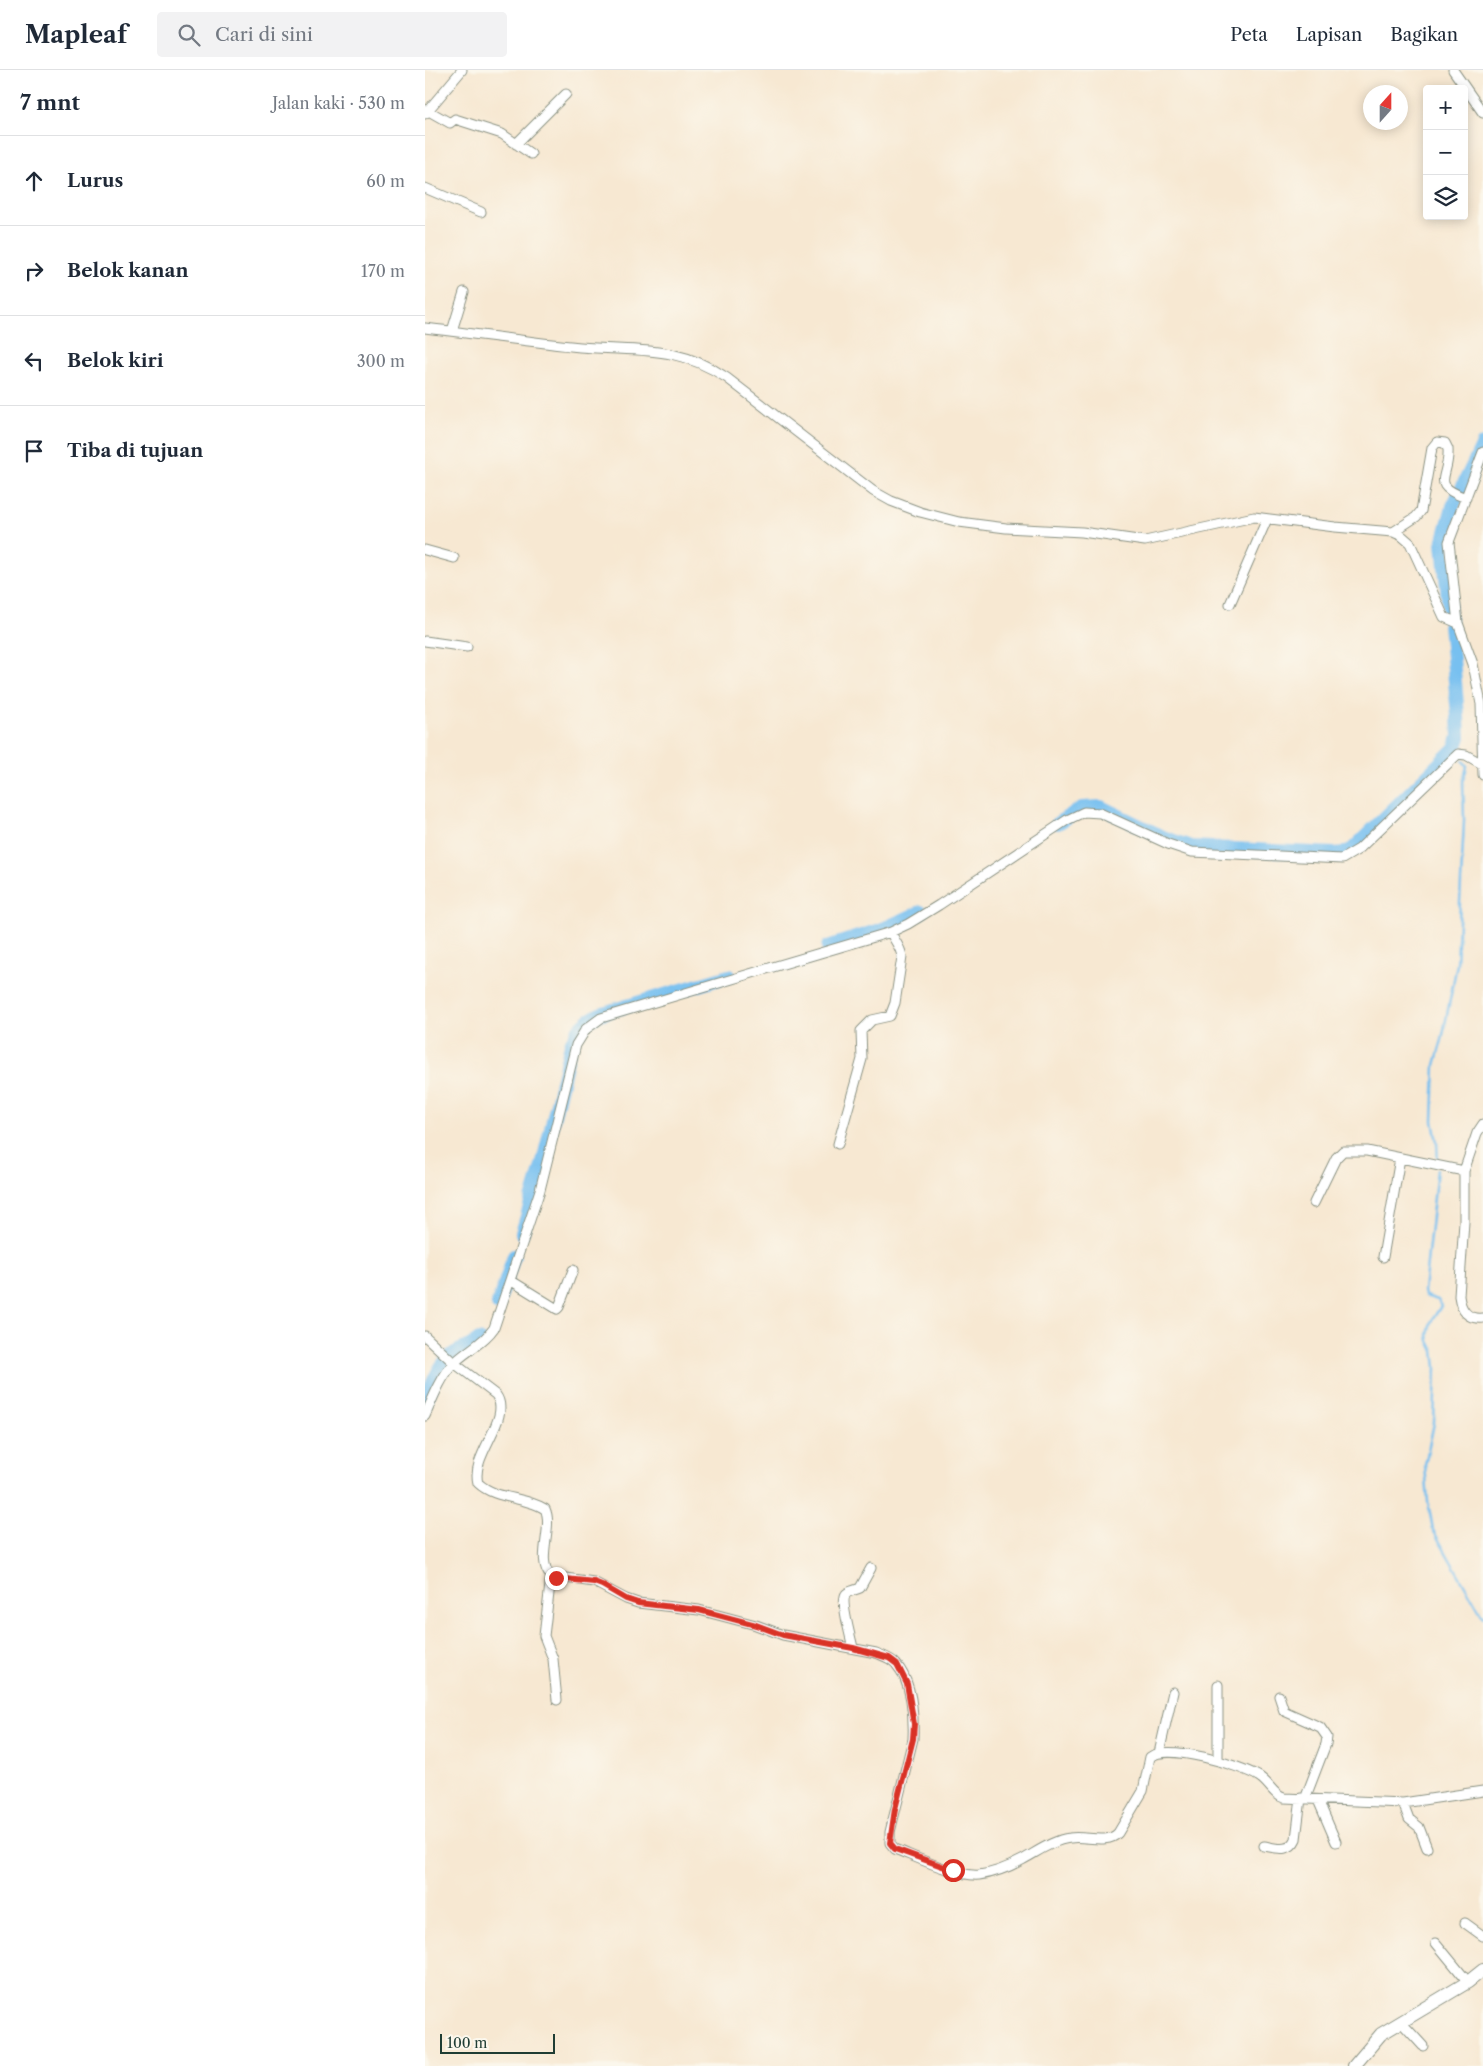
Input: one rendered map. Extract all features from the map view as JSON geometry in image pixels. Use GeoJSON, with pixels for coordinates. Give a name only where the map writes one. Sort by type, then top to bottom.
{"type":"FeatureCollection","features":[{"type":"Feature","properties":{"kind":"main road"},"geometry":{"type":"LineString","coordinates":[[1353,2066],[1377,2038],[1483,1970]]}},
{"type":"Feature","properties":{"kind":"street"},"geometry":{"type":"LineString","coordinates":[[462,70],[426,112],[450,124],[455,120],[496,132],[531,154]]}},
{"type":"Feature","properties":{"kind":"street"},"geometry":{"type":"LineString","coordinates":[[1453,70],[1483,113]]}},
{"type":"Feature","properties":{"kind":"street"},"geometry":{"type":"LineString","coordinates":[[516,144],[566,94]]}},
{"type":"Feature","properties":{"kind":"street"},"geometry":{"type":"LineString","coordinates":[[425,188],[481,212]]}},
{"type":"Feature","properties":{"kind":"street"},"geometry":{"type":"LineString","coordinates":[[452,331],[464,292]]}},
{"type":"Feature","properties":{"kind":"street"},"geometry":{"type":"LineString","coordinates":[[425,328],[581,347],[664,352],[689,358],[727,378],[873,491],[891,501],[920,512],[959,522],[1006,528],[1083,532],[1145,541],[1254,517],[1393,532],[1402,536],[1410,543],[1425,579],[1452,622],[1473,664],[1481,704],[1483,775]]}},
{"type":"Feature","properties":{"kind":"street"},"geometry":{"type":"LineString","coordinates":[[1393,532],[1416,517],[1421,511],[1432,448],[1439,442],[1445,444],[1449,449],[1443,479],[1444,486],[1461,496]]}},
{"type":"Feature","properties":{"kind":"street"},"geometry":{"type":"LineString","coordinates":[[1452,622],[1449,548],[1451,537],[1461,496],[1483,452]]}},
{"type":"Feature","properties":{"kind":"street"},"geometry":{"type":"LineString","coordinates":[[1230,604],[1267,519]]}},
{"type":"Feature","properties":{"kind":"street"},"geometry":{"type":"LineString","coordinates":[[425,550],[454,558]]}},
{"type":"Feature","properties":{"kind":"street"},"geometry":{"type":"LineString","coordinates":[[425,641],[467,647]]}},
{"type":"Feature","properties":{"kind":"street"},"geometry":{"type":"LineString","coordinates":[[425,1416],[450,1360],[491,1333],[496,1323],[540,1190],[576,1045],[586,1029],[601,1018],[891,932],[939,906],[1067,820],[1084,812],[1099,812],[1168,844],[1192,852],[1343,859],[1359,849],[1458,754],[1466,755],[1482,764]]}},
{"type":"Feature","properties":{"kind":"street"},"geometry":{"type":"LineString","coordinates":[[838,1144],[862,1059],[861,1031],[872,1020],[889,1016],[895,1003],[902,957],[901,951],[893,940],[891,932]]}},
{"type":"Feature","properties":{"kind":"street"},"geometry":{"type":"LineString","coordinates":[[1483,1124],[1477,1133],[1465,1171],[1465,1222],[1459,1296],[1461,1306],[1467,1315],[1474,1319],[1483,1318]]}},
{"type":"Feature","properties":{"kind":"street"},"geometry":{"type":"LineString","coordinates":[[1314,1203],[1336,1158],[1343,1151],[1367,1150],[1465,1171]]}},
{"type":"Feature","properties":{"kind":"street"},"geometry":{"type":"LineString","coordinates":[[1383,1257],[1401,1158]]}},
{"type":"Feature","properties":{"kind":"street"},"geometry":{"type":"LineString","coordinates":[[510,1280],[557,1309],[573,1270]]}},
{"type":"Feature","properties":{"kind":"street"},"geometry":{"type":"LineString","coordinates":[[425,1336],[450,1360],[495,1395],[500,1403],[499,1418],[489,1437],[481,1459],[476,1478],[478,1484],[493,1493],[513,1497],[545,1509],[548,1516],[545,1547],[546,1568],[551,1576],[544,1636],[553,1659],[557,1700]]}},
{"type":"Feature","properties":{"kind":"street"},"geometry":{"type":"LineString","coordinates":[[853,1648],[844,1606],[845,1596],[847,1592],[861,1586],[871,1568]]}},
{"type":"Feature","properties":{"kind":"street"},"geometry":{"type":"LineString","coordinates":[[551,1576],[594,1582],[626,1599],[638,1603],[699,1610],[756,1625],[783,1635],[853,1648],[889,1658],[897,1664],[907,1684],[913,1717],[913,1739],[889,1840],[895,1849],[969,1875],[994,1872],[1062,1840],[1080,1837],[1101,1839],[1112,1837],[1118,1833],[1143,1791],[1151,1757],[1159,1752],[1218,1760],[1259,1776],[1281,1797],[1403,1803],[1483,1791]]}},
{"type":"Feature","properties":{"kind":"street"},"geometry":{"type":"LineString","coordinates":[[1218,1686],[1218,1760]]}},
{"type":"Feature","properties":{"kind":"street"},"geometry":{"type":"LineString","coordinates":[[1159,1752],[1173,1692]]}},
{"type":"Feature","properties":{"kind":"street"},"geometry":{"type":"LineString","coordinates":[[1263,1846],[1285,1849],[1293,1845],[1296,1839],[1303,1799],[1326,1744],[1327,1737],[1320,1727],[1284,1711],[1279,1696]]}},
{"type":"Feature","properties":{"kind":"street"},"geometry":{"type":"LineString","coordinates":[[1318,1800],[1336,1842]]}},
{"type":"Feature","properties":{"kind":"street"},"geometry":{"type":"LineString","coordinates":[[1403,1803],[1409,1819],[1419,1827],[1427,1848]]}},
{"type":"Feature","properties":{"kind":"street"},"geometry":{"type":"LineString","coordinates":[[1465,1923],[1483,1936]]}},
{"type":"Feature","properties":{"kind":"street"},"geometry":{"type":"LineString","coordinates":[[1436,1943],[1467,1982]]}},
{"type":"Feature","properties":{"kind":"street"},"geometry":{"type":"LineString","coordinates":[[1401,2022],[1423,2046]]}},
{"type":"Feature","properties":{"kind":"waterway"},"geometry":{"type":"LineString","coordinates":[[1058,823],[1082,808],[1101,807],[1163,837],[1191,847],[1335,854],[1345,853],[1353,849],[1455,748],[1459,737],[1443,543],[1453,506],[1483,444]]}},
{"type":"Feature","properties":{"kind":"waterway"},"geometry":{"type":"LineString","coordinates":[[1438,1163],[1433,1121],[1435,1065],[1442,1040],[1457,964],[1464,820],[1463,782],[1467,766],[1463,761]]}},
{"type":"Feature","properties":{"kind":"waterway"},"geometry":{"type":"LineString","coordinates":[[828,947],[883,929],[921,912]]}},
{"type":"Feature","properties":{"kind":"waterway"},"geometry":{"type":"LineString","coordinates":[[522,1233],[542,1166],[571,1044],[579,1030],[600,1014],[729,976]]}},
{"type":"Feature","properties":{"kind":"waterway"},"geometry":{"type":"LineString","coordinates":[[1437,1169],[1424,1291],[1425,1296],[1438,1300],[1441,1306],[1431,1322],[1428,1335],[1434,1351],[1436,1367],[1434,1423],[1425,1465],[1428,1502],[1433,1530],[1483,1617]]}},
{"type":"Feature","properties":{"kind":"waterway"},"geometry":{"type":"LineString","coordinates":[[498,1304],[514,1256]]}},
{"type":"Feature","properties":{"kind":"waterway"},"geometry":{"type":"LineString","coordinates":[[425,1403],[436,1375],[444,1363],[455,1353],[479,1340]]}},
{"type":"Feature","properties":{"kind":"route"},"geometry":{"type":"LineString","coordinates":[[556,1578],[594,1582],[626,1599],[638,1603],[699,1610],[756,1625],[783,1635],[853,1648],[889,1658],[897,1664],[907,1684],[914,1724],[913,1739],[889,1840],[895,1849],[953,1870]]}}]}
